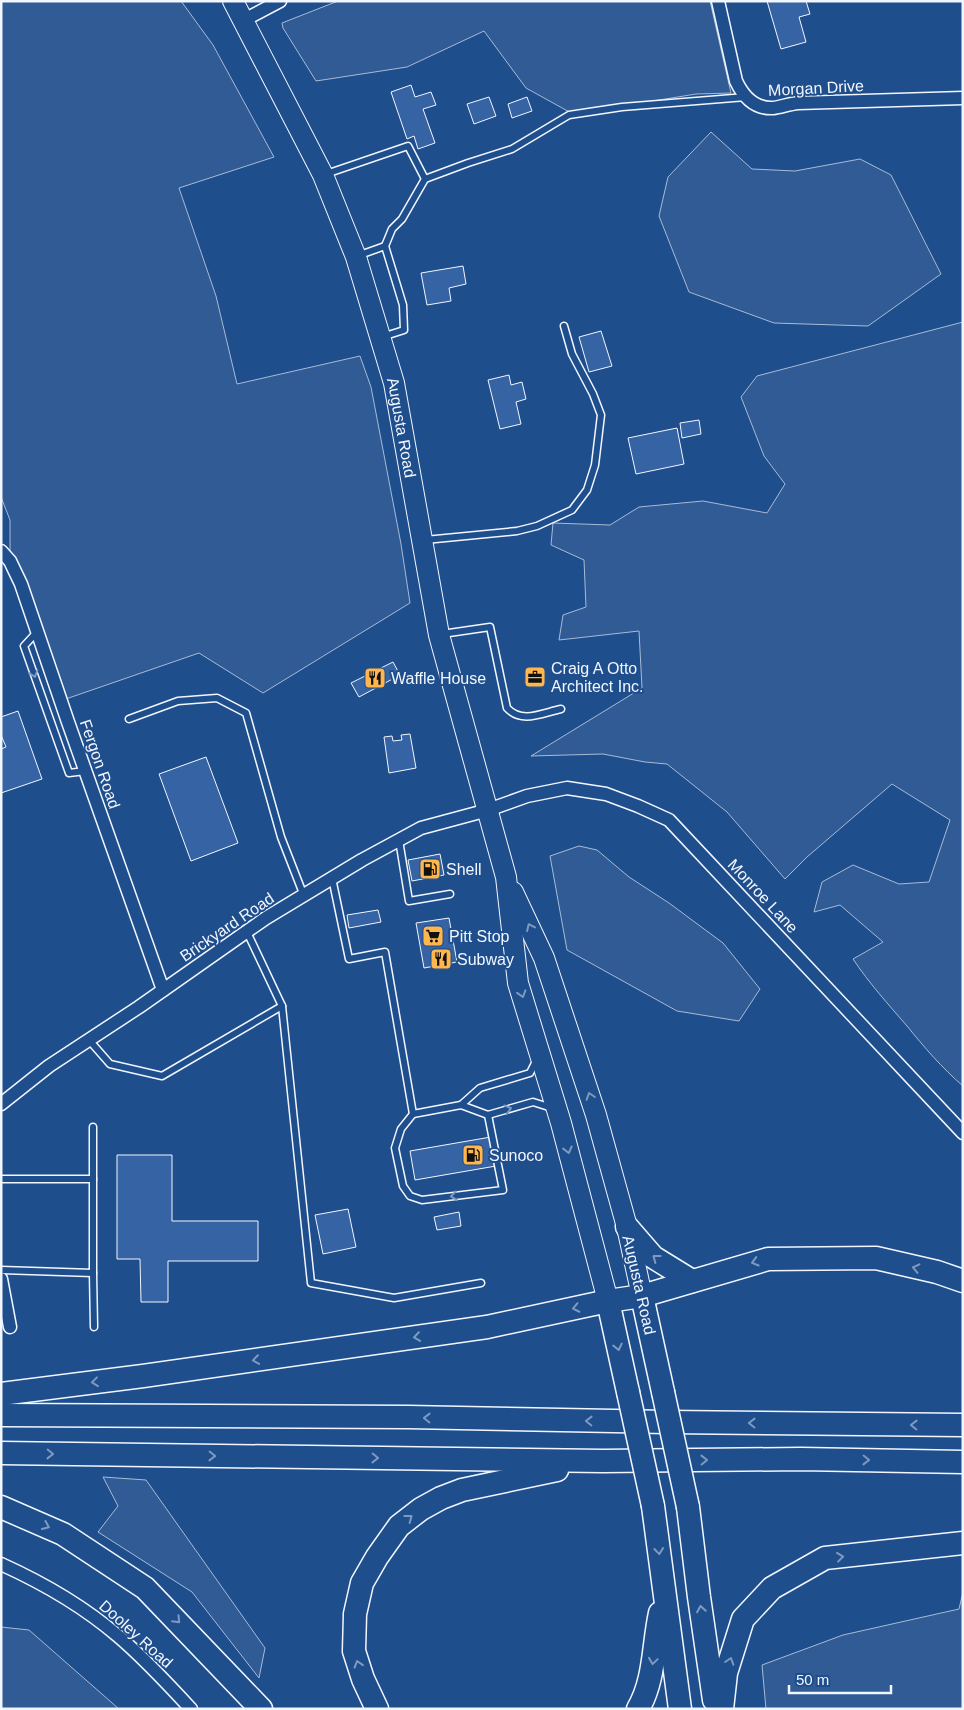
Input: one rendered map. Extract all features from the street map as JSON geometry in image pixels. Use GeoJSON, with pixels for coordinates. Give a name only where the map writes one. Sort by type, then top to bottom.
{"type":"FeatureCollection","features":[{"type":"Feature","properties":{"kind":"highway"},"geometry":{"type":"LineString","coordinates":[[626,1227],[653,1257],[692,1281]]}},
{"type":"Feature","properties":{"kind":"highway"},"geometry":{"type":"LineString","coordinates":[[1,1394],[143,1376],[487,1327],[642,1296],[768,1259],[876,1258],[937,1272],[963,1282]]}},
{"type":"Feature","properties":{"kind":"highway","name":"Augusta Road"},"geometry":{"type":"LineString","coordinates":[[642,1296],[688,1507],[716,1709]]}},
{"type":"Feature","properties":{"kind":"highway","name":"Augusta Road"},"geometry":{"type":"LineString","coordinates":[[608,1302],[653,1506],[680,1709]]}},
{"type":"Feature","properties":{"kind":"highway"},"geometry":{"type":"LineString","coordinates":[[1,1415],[398,1417],[963,1425]]}},
{"type":"Feature","properties":{"kind":"highway"},"geometry":{"type":"LineString","coordinates":[[1,1453],[602,1461],[801,1459],[963,1462]]}},
{"type":"Feature","properties":{"kind":"highway"},"geometry":{"type":"LineString","coordinates":[[377,1709],[363,1679],[354,1651],[355,1614],[362,1583],[377,1557],[399,1526],[441,1498],[462,1490],[602,1461]]}},
{"type":"Feature","properties":{"kind":"highway"},"geometry":{"type":"LineString","coordinates":[[1,1507],[64,1534],[145,1588],[261,1709]]}},
{"type":"Feature","properties":{"kind":"highway"},"geometry":{"type":"LineString","coordinates":[[722,1709],[726,1674],[743,1619],[772,1588],[825,1558],[963,1543]]}},
{"type":"Feature","properties":{"kind":"highway"},"geometry":{"type":"LineString","coordinates":[[638,1709],[644,1700],[650,1681],[657,1626],[664,1595]]}},
{"type":"Feature","properties":{"kind":"main road","name":"Augusta Road"},"geometry":{"type":"LineString","coordinates":[[233,1],[323,175],[356,257],[394,383],[439,635],[506,876],[518,983],[557,1110],[608,1302]]}},
{"type":"Feature","properties":{"kind":"main road","name":"Augusta Road"},"geometry":{"type":"LineString","coordinates":[[506,876],[544,958],[596,1115],[642,1296]]}},
{"type":"Feature","properties":{"kind":"street"},"geometry":{"type":"LineString","coordinates":[[244,20],[280,1]]}},
{"type":"Feature","properties":{"kind":"street","name":"Morgan Drive"},"geometry":{"type":"LineString","coordinates":[[718,1],[736,80],[741,92],[761,107],[773,108],[798,103],[963,98]]}},
{"type":"Feature","properties":{"kind":"street","name":"Fergon Road"},"geometry":{"type":"LineString","coordinates":[[1,552],[10,561],[21,584],[163,990]]}},
{"type":"Feature","properties":{"kind":"street","name":"Monroe Lane"},"geometry":{"type":"LineString","coordinates":[[488,810],[527,796],[567,788],[606,794],[669,820],[963,1133]]}},
{"type":"Feature","properties":{"kind":"street","name":"Brickyard Road"},"geometry":{"type":"LineString","coordinates":[[1,1104],[49,1066],[247,932],[332,878],[421,828],[488,810]]}},
{"type":"Feature","properties":{"kind":"street"},"geometry":{"type":"LineString","coordinates":[[1,1278],[10,1328]]}},
{"type":"Feature","properties":{"kind":"street","name":"Dooley Road"},"geometry":{"type":"LineString","coordinates":[[1,1564],[24,1574],[67,1598],[94,1617],[120,1637],[191,1709]]}},
{"type":"Feature","properties":{"kind":"lane"},"geometry":{"type":"LineString","coordinates":[[380,337],[404,330],[403,305],[384,246],[392,229],[402,219],[425,179],[512,149],[569,115],[651,104],[746,97]]}},
{"type":"Feature","properties":{"kind":"lane"},"geometry":{"type":"LineString","coordinates":[[323,175],[408,146],[425,179]]}},
{"type":"Feature","properties":{"kind":"lane"},"geometry":{"type":"LineString","coordinates":[[356,257],[384,246]]}},
{"type":"Feature","properties":{"kind":"lane"},"geometry":{"type":"LineString","coordinates":[[421,540],[517,532],[537,526],[572,510],[587,490],[595,465],[601,415],[593,394],[572,354],[564,326]]}},
{"type":"Feature","properties":{"kind":"lane"},"geometry":{"type":"LineString","coordinates":[[439,635],[490,626],[507,708],[514,715],[526,717],[561,709]]}},
{"type":"Feature","properties":{"kind":"lane"},"geometry":{"type":"LineString","coordinates":[[130,719],[178,701],[218,698],[246,713],[281,837],[304,896]]}},
{"type":"Feature","properties":{"kind":"lane"},"geometry":{"type":"LineString","coordinates":[[399,840],[409,901],[450,894]]}},
{"type":"Feature","properties":{"kind":"lane"},"geometry":{"type":"LineString","coordinates":[[332,878],[349,959],[385,952],[413,1114],[402,1130],[395,1148],[403,1186],[410,1196],[422,1200],[502,1190],[488,1115]]}},
{"type":"Feature","properties":{"kind":"lane"},"geometry":{"type":"LineString","coordinates":[[247,932],[282,1006],[311,1283],[394,1298],[481,1284]]}},
{"type":"Feature","properties":{"kind":"lane"},"geometry":{"type":"LineString","coordinates":[[89,1040],[110,1064],[162,1076],[282,1006]]}},
{"type":"Feature","properties":{"kind":"lane"},"geometry":{"type":"LineString","coordinates":[[461,1105],[480,1088],[530,1073],[540,1054]]}},
{"type":"Feature","properties":{"kind":"lane"},"geometry":{"type":"LineString","coordinates":[[413,1114],[461,1105],[488,1115],[533,1102],[557,1110]]}},
{"type":"Feature","properties":{"kind":"lane"},"geometry":{"type":"LineString","coordinates":[[93,1127],[94,1327]]}},
{"type":"Feature","properties":{"kind":"lane"},"geometry":{"type":"LineString","coordinates":[[1,1179],[93,1179]]}},
{"type":"Feature","properties":{"kind":"lane"},"geometry":{"type":"LineString","coordinates":[[1,1270],[93,1273]]}},
{"type":"Feature","properties":{"kind":"shaded area"},"geometry":{"type":"Polygon","coordinates":[[[1,1],[181,1],[213,45],[274,157],[179,188],[216,296],[237,384],[360,356],[371,387],[401,544],[410,603],[263,693],[199,653],[60,701],[10,561],[10,520],[1,497],[1,1]]]}},
{"type":"Feature","properties":{"kind":"shaded area"},"geometry":{"type":"Polygon","coordinates":[[[338,1],[710,1],[731,93],[696,94],[573,114],[526,88],[484,31],[407,67],[316,81],[283,28],[282,23],[338,1]]]}},
{"type":"Feature","properties":{"kind":"shaded area"},"geometry":{"type":"Polygon","coordinates":[[[711,132],[752,169],[795,171],[860,159],[891,175],[941,274],[868,326],[774,323],[689,292],[659,216],[668,177],[711,132]]]}},
{"type":"Feature","properties":{"kind":"shaded area"},"geometry":{"type":"Polygon","coordinates":[[[963,322],[963,1086],[927,1049],[872,985],[853,959],[883,942],[840,905],[814,912],[822,882],[853,865],[899,884],[929,882],[950,820],[892,784],[807,857],[785,879],[727,812],[667,764],[603,754],[531,756],[642,688],[639,631],[559,640],[563,615],[586,607],[584,560],[551,545],[553,523],[610,525],[639,507],[703,501],[767,513],[785,484],[764,456],[741,397],[757,376],[963,322]]]}},
{"type":"Feature","properties":{"kind":"shaded area"},"geometry":{"type":"Polygon","coordinates":[[[579,846],[597,850],[629,877],[669,903],[723,943],[760,989],[739,1021],[677,1011],[567,950],[550,856],[579,846]]]}},
{"type":"Feature","properties":{"kind":"shaded area"},"geometry":{"type":"Polygon","coordinates":[[[103,1477],[146,1480],[265,1648],[259,1678],[192,1592],[98,1532],[118,1506],[103,1477]]]}},
{"type":"Feature","properties":{"kind":"shaded area"},"geometry":{"type":"Polygon","coordinates":[[[963,1592],[963,1709],[766,1709],[762,1665],[843,1635],[959,1609],[963,1592]]]}},
{"type":"Feature","properties":{"kind":"shaded area"},"geometry":{"type":"Polygon","coordinates":[[[1,1627],[29,1630],[119,1709],[1,1709],[1,1627]]]}},
{"type":"Feature","properties":{"kind":"building"},"geometry":{"type":"Polygon","coordinates":[[[767,1],[806,1],[810,14],[799,17],[806,42],[781,49],[767,1]]]}},
{"type":"Feature","properties":{"kind":"building"},"geometry":{"type":"Polygon","coordinates":[[[411,85],[415,97],[431,92],[436,105],[423,109],[435,143],[418,149],[414,136],[407,139],[391,92],[411,85]]]}},
{"type":"Feature","properties":{"kind":"building"},"geometry":{"type":"Polygon","coordinates":[[[489,97],[496,116],[474,124],[467,104],[489,97]]]}},
{"type":"Feature","properties":{"kind":"building"},"geometry":{"type":"Polygon","coordinates":[[[527,97],[532,111],[512,118],[508,104],[527,97]]]}},
{"type":"Feature","properties":{"kind":"building"},"geometry":{"type":"Polygon","coordinates":[[[463,266],[466,284],[449,288],[451,301],[427,305],[421,273],[463,266]]]}},
{"type":"Feature","properties":{"kind":"building"},"geometry":{"type":"Polygon","coordinates":[[[601,331],[612,366],[589,372],[579,337],[601,331]]]}},
{"type":"Feature","properties":{"kind":"building"},"geometry":{"type":"Polygon","coordinates":[[[509,375],[511,385],[522,382],[526,399],[516,402],[521,424],[500,429],[488,380],[509,375]]]}},
{"type":"Feature","properties":{"kind":"building"},"geometry":{"type":"Polygon","coordinates":[[[699,420],[701,434],[682,438],[680,423],[699,420]]]}},
{"type":"Feature","properties":{"kind":"building"},"geometry":{"type":"Polygon","coordinates":[[[677,428],[684,464],[636,474],[628,438],[677,428]]]}},
{"type":"Feature","properties":{"kind":"building"},"geometry":{"type":"Polygon","coordinates":[[[393,662],[400,675],[359,697],[351,683],[393,662]]]}},
{"type":"Feature","properties":{"kind":"building"},"geometry":{"type":"Polygon","coordinates":[[[18,711],[42,779],[1,793],[1,749],[6,747],[1,735],[1,717],[18,711]]]}},
{"type":"Feature","properties":{"kind":"building"},"geometry":{"type":"Polygon","coordinates":[[[410,734],[416,768],[389,773],[384,737],[392,736],[393,741],[402,740],[401,735],[410,734]]]}},
{"type":"Feature","properties":{"kind":"building"},"geometry":{"type":"Polygon","coordinates":[[[206,757],[238,843],[191,861],[159,774],[206,757]]]}},
{"type":"Feature","properties":{"kind":"building"},"geometry":{"type":"Polygon","coordinates":[[[440,854],[444,875],[412,881],[408,860],[440,854]]]}},
{"type":"Feature","properties":{"kind":"building"},"geometry":{"type":"Polygon","coordinates":[[[378,910],[381,922],[349,928],[347,915],[378,910]]]}},
{"type":"Feature","properties":{"kind":"building"},"geometry":{"type":"Polygon","coordinates":[[[449,918],[457,962],[424,968],[416,923],[449,918]]]}},
{"type":"Feature","properties":{"kind":"building"},"geometry":{"type":"Polygon","coordinates":[[[491,1137],[496,1166],[415,1180],[410,1151],[491,1137]]]}},
{"type":"Feature","properties":{"kind":"building"},"geometry":{"type":"Polygon","coordinates":[[[117,1155],[172,1155],[172,1221],[258,1221],[258,1261],[168,1261],[168,1302],[141,1302],[140,1259],[117,1259],[117,1155]]]}},
{"type":"Feature","properties":{"kind":"building"},"geometry":{"type":"Polygon","coordinates":[[[348,1209],[356,1247],[323,1254],[315,1215],[348,1209]]]}},
{"type":"Feature","properties":{"kind":"building"},"geometry":{"type":"Polygon","coordinates":[[[459,1212],[461,1226],[437,1230],[434,1217],[459,1212]]]}},
{"type":"Feature","properties":{"kind":"place","name":"Craig A Otto Architect Inc."},"geometry":{"type":"Point","coordinates":[535,677]}},
{"type":"Feature","properties":{"kind":"place","name":"Waffle House"},"geometry":{"type":"Point","coordinates":[375,678]}},
{"type":"Feature","properties":{"kind":"place","name":"Shell"},"geometry":{"type":"Point","coordinates":[430,869]}},
{"type":"Feature","properties":{"kind":"place","name":"Pitt Stop"},"geometry":{"type":"Point","coordinates":[433,936]}},
{"type":"Feature","properties":{"kind":"place","name":"Subway"},"geometry":{"type":"Point","coordinates":[441,959]}},
{"type":"Feature","properties":{"kind":"place","name":"Sunoco"},"geometry":{"type":"Point","coordinates":[473,1155]}}]}
